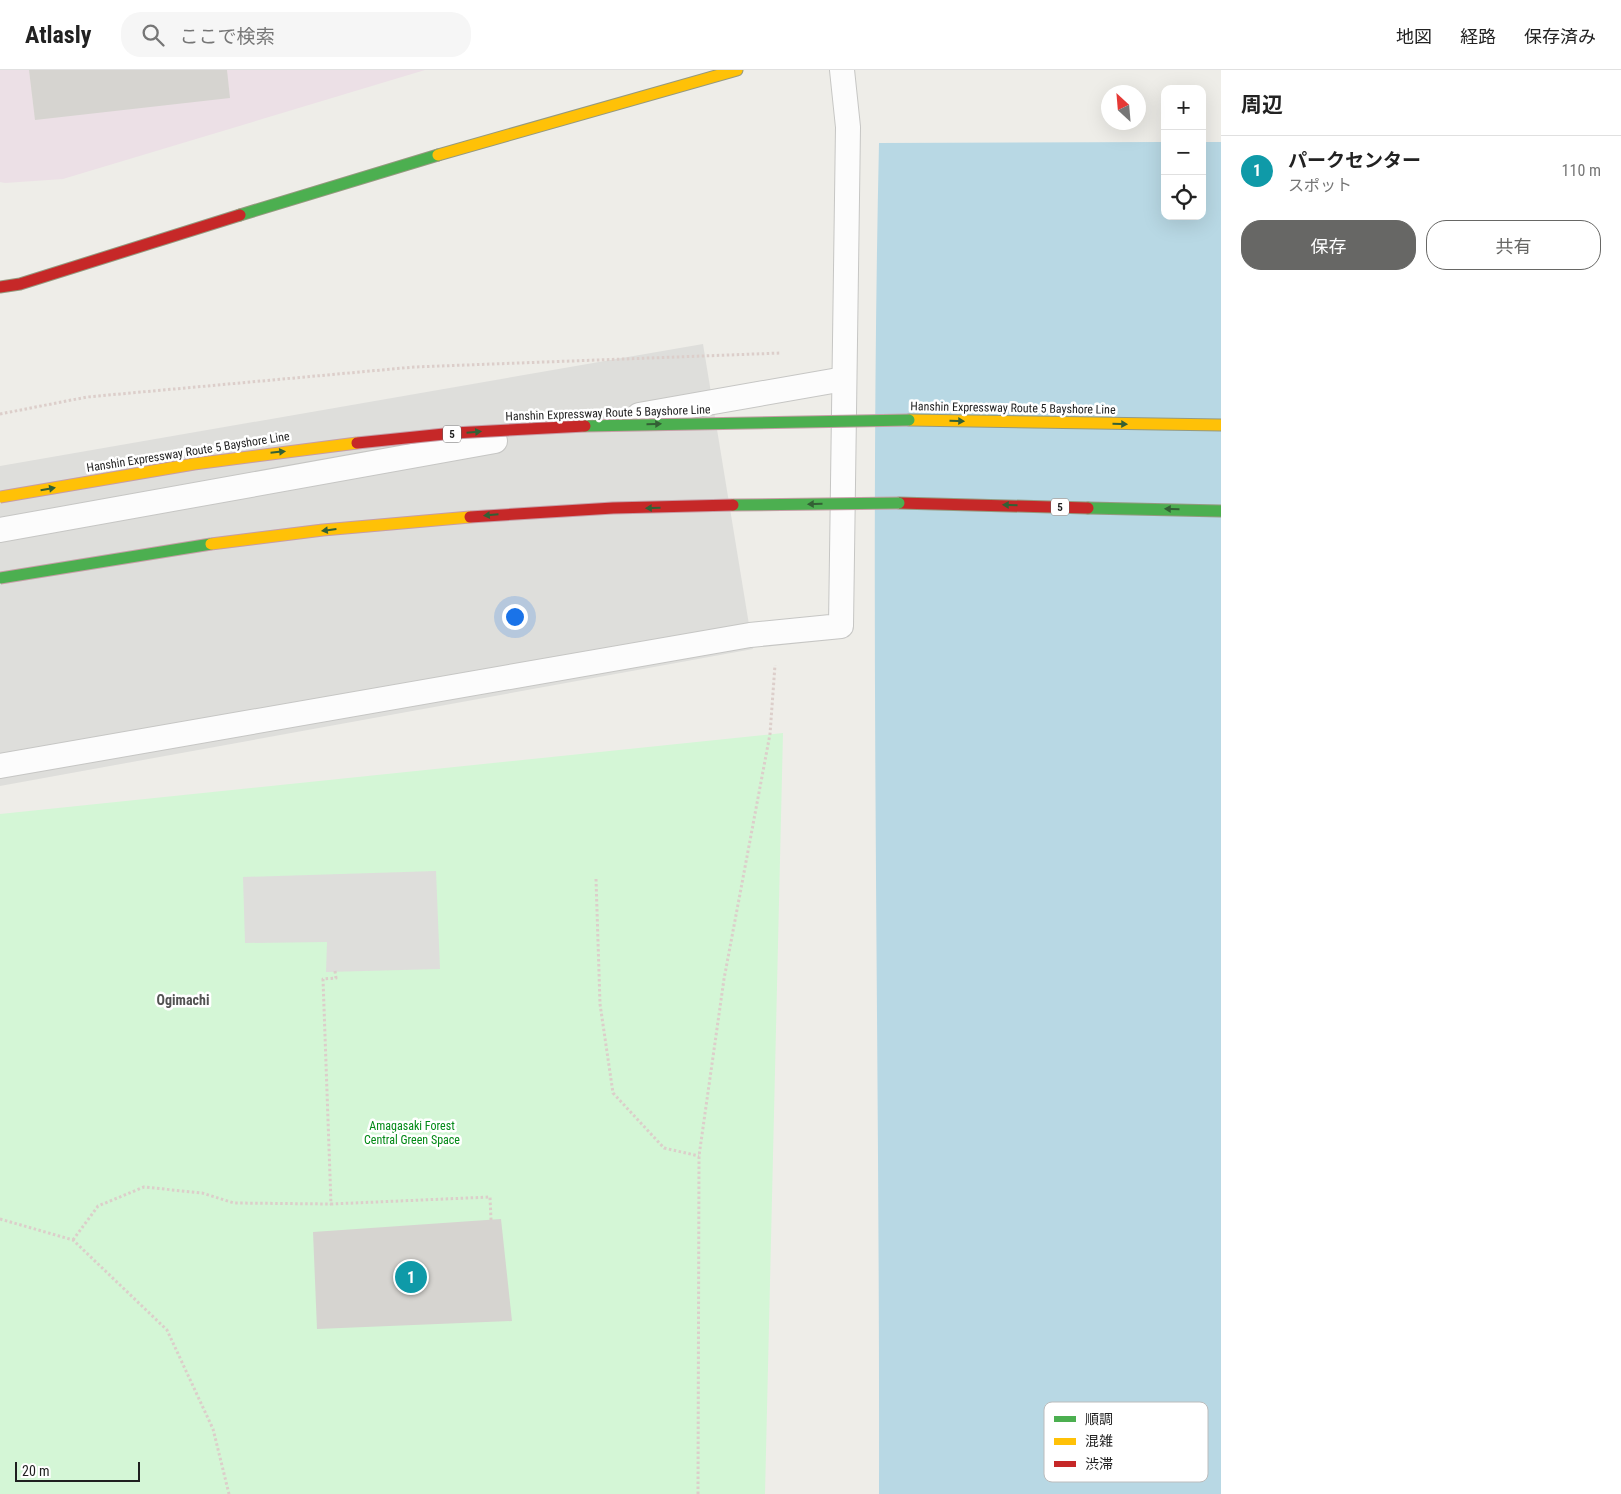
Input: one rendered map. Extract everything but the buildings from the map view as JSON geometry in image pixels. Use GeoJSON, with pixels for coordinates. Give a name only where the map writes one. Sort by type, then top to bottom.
{"type":"FeatureCollection","features":[{"type":"Feature","properties":{"kind":"main road"},"geometry":{"type":"LineString","coordinates":[[0,287],[20,284],[360,177],[737,70]]}},
{"type":"Feature","properties":{"kind":"main road","name":"Hanshin Expressway Route 5 Bayshore Line"},"geometry":{"type":"LineString","coordinates":[[0,497],[233,457],[388,440],[518,429],[665,423],[909,420],[1221,425]]}},
{"type":"Feature","properties":{"kind":"main road","name":"5"},"geometry":{"type":"LineString","coordinates":[[0,578],[206,546],[358,526],[520,512],[899,503],[1221,511]]}},
{"type":"Feature","properties":{"kind":"lane"},"geometry":{"type":"LineString","coordinates":[[0,766],[777,632],[841,626],[848,126],[842,70]]}},
{"type":"Feature","properties":{"kind":"lane"},"geometry":{"type":"LineString","coordinates":[[0,530],[844,379]]}},
{"type":"Feature","properties":{"kind":"path"},"geometry":{"type":"LineString","coordinates":[[0,414],[87,397],[414,367],[787,353]]}},
{"type":"Feature","properties":{"kind":"path"},"geometry":{"type":"LineString","coordinates":[[698,1494],[699,1156],[724,979],[770,734],[777,632]]}},
{"type":"Feature","properties":{"kind":"path"},"geometry":{"type":"LineString","coordinates":[[596,879],[600,1004],[613,1093],[664,1148],[699,1156]]}},
{"type":"Feature","properties":{"kind":"path"},"geometry":{"type":"LineString","coordinates":[[331,1204],[323,978],[336,978],[335,971]]}},
{"type":"Feature","properties":{"kind":"path"},"geometry":{"type":"LineString","coordinates":[[73,1240],[98,1206],[144,1187],[202,1193],[234,1203],[331,1204],[490,1197],[491,1220]]}},
{"type":"Feature","properties":{"kind":"path"},"geometry":{"type":"LineString","coordinates":[[0,1219],[73,1240],[167,1330],[212,1429],[229,1494]]}},
{"type":"Feature","properties":{"kind":"shaded area"},"geometry":{"type":"Polygon","coordinates":[[[0,70],[425,70],[63,179],[5,183],[0,182],[0,70]]]}},
{"type":"Feature","properties":{"kind":"shaded area"},"geometry":{"type":"Polygon","coordinates":[[[703,344],[753,649],[0,786],[0,466],[703,344]]]}},
{"type":"Feature","properties":{"kind":"shaded area"},"geometry":{"type":"Polygon","coordinates":[[[436,871],[440,969],[326,972],[327,942],[245,943],[243,877],[436,871]]]}},
{"type":"Feature","properties":{"kind":"green space","name":"Amagasaki Forest Central Green Space"},"geometry":{"type":"Polygon","coordinates":[[[783,733],[765,1494],[0,1494],[0,814],[783,733]]]}},
{"type":"Feature","properties":{"kind":"water"},"geometry":{"type":"Polygon","coordinates":[[[1161,142],[1161,220],[1206,220],[1206,142],[1221,142],[1221,1494],[879,1494],[875,650],[876,312],[879,143],[1161,142]]]}},
{"type":"Feature","properties":{"kind":"traffic: fast"},"geometry":{"type":"LineString","coordinates":[[240,215],[438,155]]}},
{"type":"Feature","properties":{"kind":"traffic: fast"},"geometry":{"type":"LineString","coordinates":[[585,426],[909,420]]}},
{"type":"Feature","properties":{"kind":"traffic: fast"},"geometry":{"type":"LineString","coordinates":[[733,505],[899,503]]}},
{"type":"Feature","properties":{"kind":"traffic: fast"},"geometry":{"type":"LineString","coordinates":[[1088,508],[1221,511]]}},
{"type":"Feature","properties":{"kind":"traffic: fast"},"geometry":{"type":"LineString","coordinates":[[0,578],[211,544]]}},
{"type":"Feature","properties":{"kind":"traffic: slow"},"geometry":{"type":"LineString","coordinates":[[438,155],[737,70]]}},
{"type":"Feature","properties":{"kind":"traffic: slow"},"geometry":{"type":"LineString","coordinates":[[909,420],[1221,425]]}},
{"type":"Feature","properties":{"kind":"traffic: slow"},"geometry":{"type":"LineString","coordinates":[[0,497],[194,464],[357,443]]}},
{"type":"Feature","properties":{"kind":"traffic: slow"},"geometry":{"type":"LineString","coordinates":[[211,544],[323,530],[470,517]]}},
{"type":"Feature","properties":{"kind":"traffic: jam"},"geometry":{"type":"LineString","coordinates":[[0,287],[20,284],[240,215]]}},
{"type":"Feature","properties":{"kind":"traffic: jam"},"geometry":{"type":"LineString","coordinates":[[357,443],[454,433],[585,426]]}},
{"type":"Feature","properties":{"kind":"traffic: jam"},"geometry":{"type":"LineString","coordinates":[[899,503],[1088,508]]}},
{"type":"Feature","properties":{"kind":"traffic: jam"},"geometry":{"type":"LineString","coordinates":[[470,517],[613,508],[733,505]]}},
{"type":"Feature","properties":{"kind":"place","name":"パークセンター"},"geometry":{"type":"Point","coordinates":[411,1277]}},
{"type":"Feature","properties":{"kind":"district","name":"Ogimachi"},"geometry":{"type":"Point","coordinates":[183,1000]}}]}
